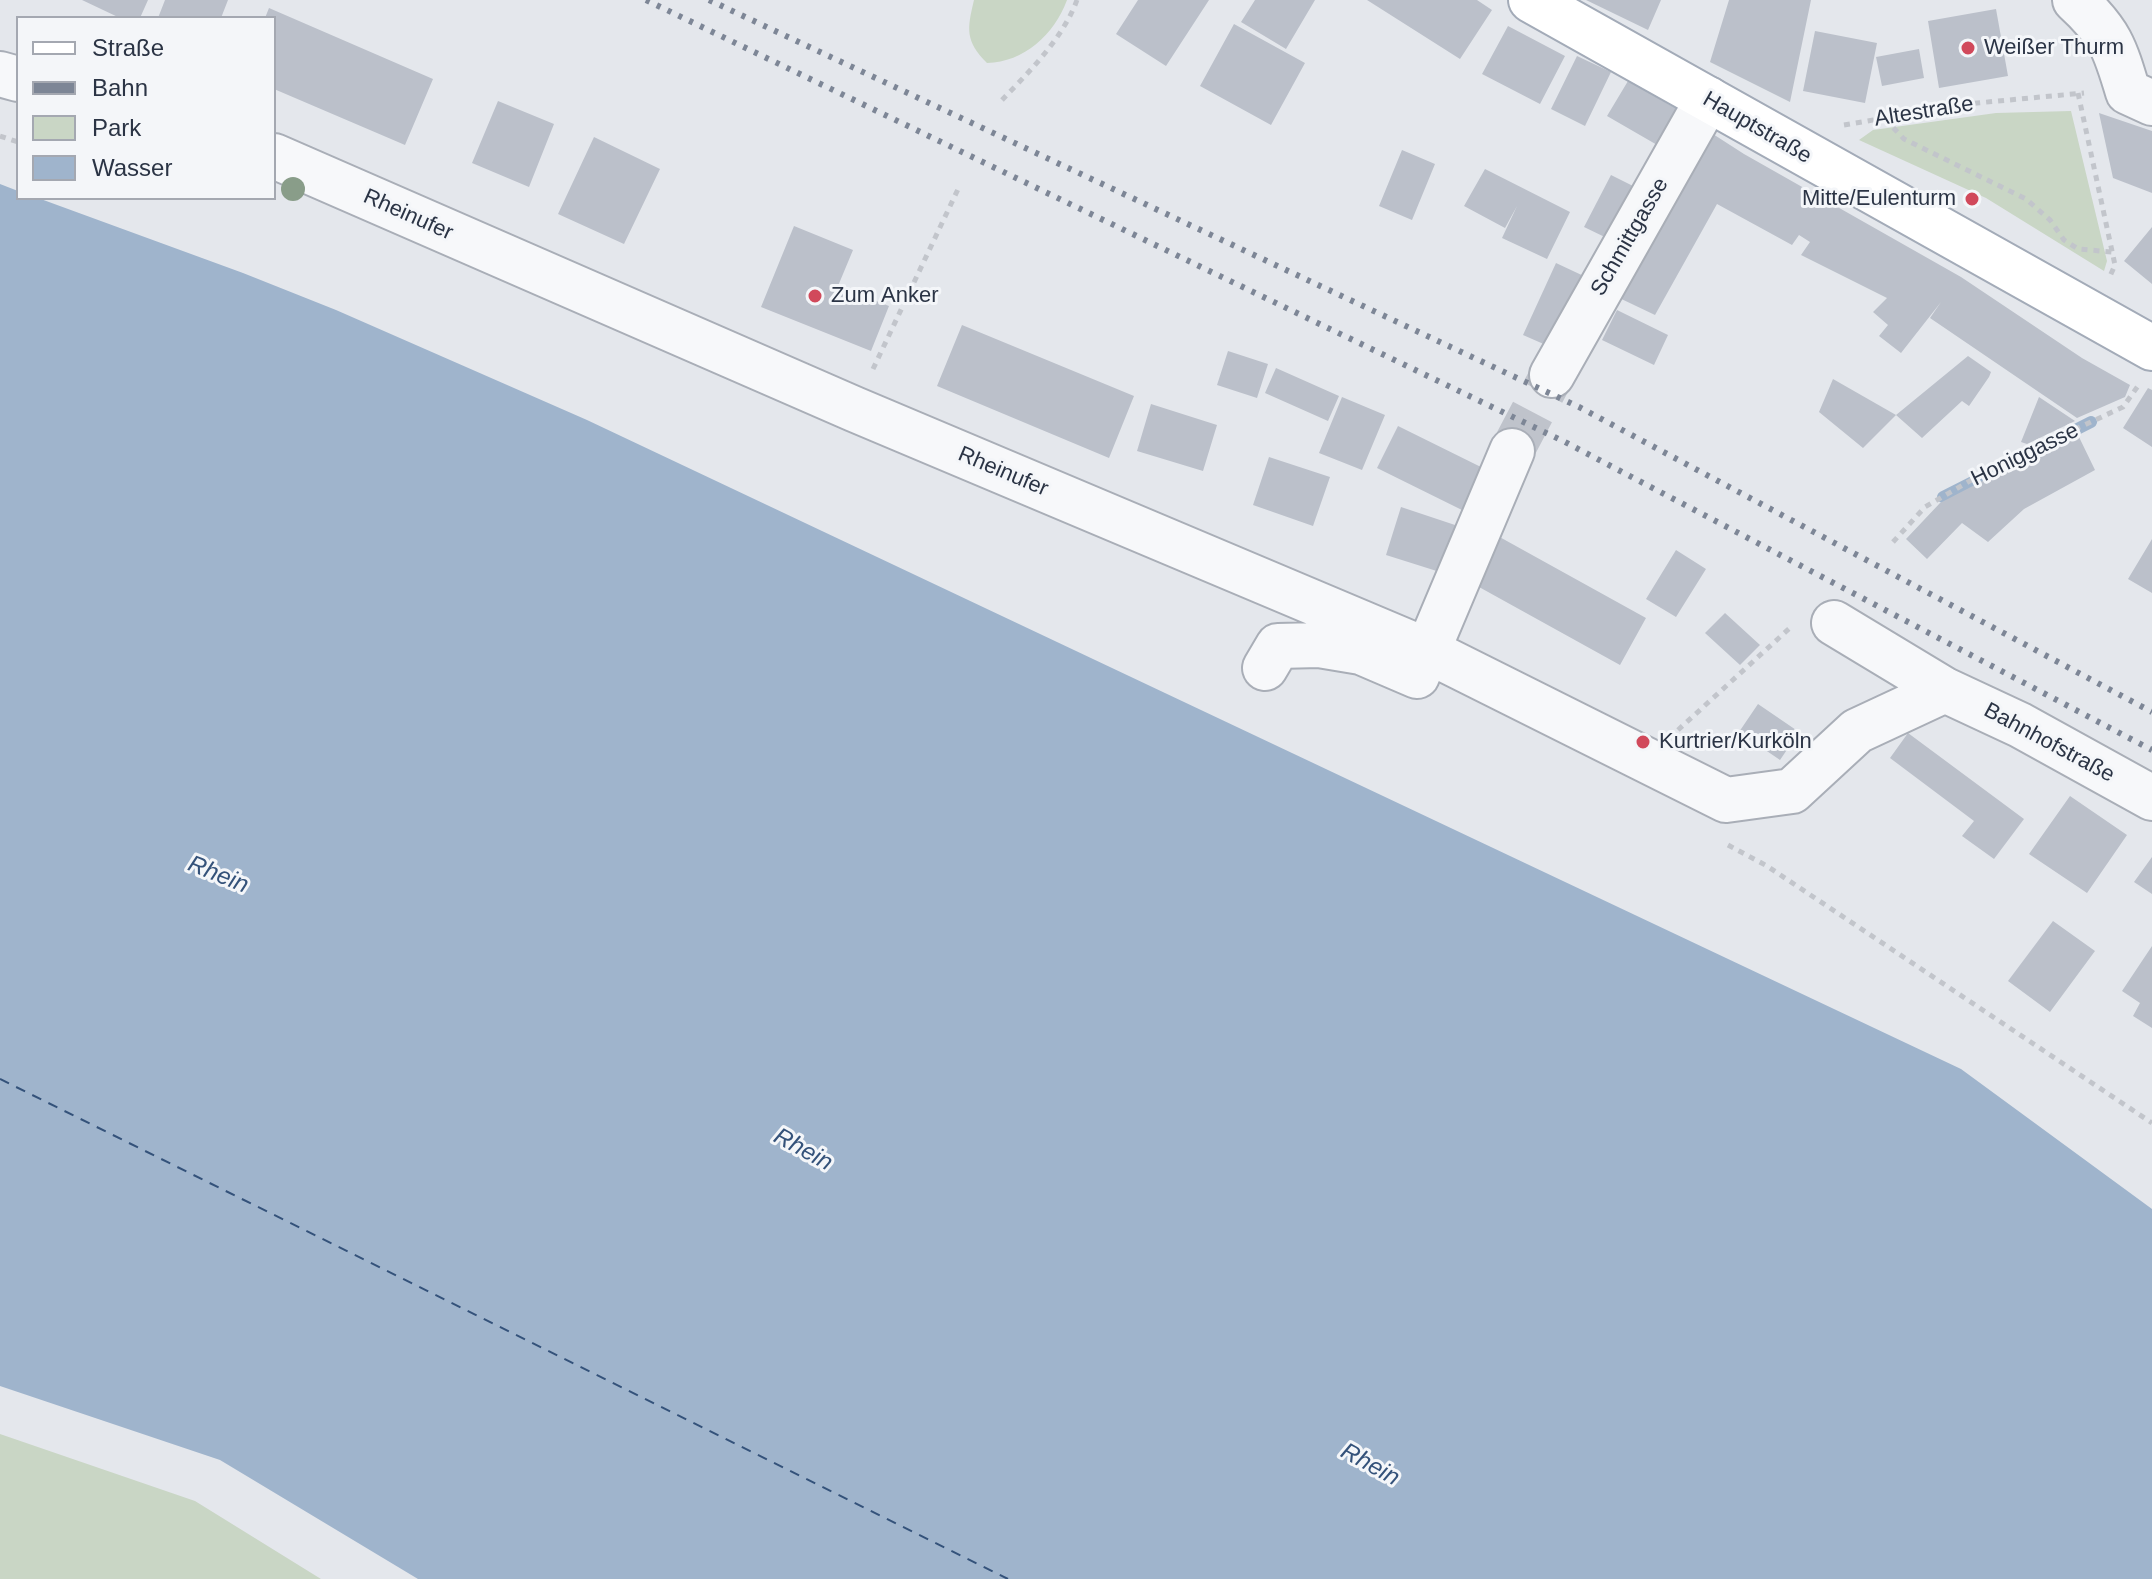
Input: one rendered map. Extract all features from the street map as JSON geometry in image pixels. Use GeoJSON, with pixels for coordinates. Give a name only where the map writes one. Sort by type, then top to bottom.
{"type":"FeatureCollection","features":[{"type":"Feature","properties":{"kind":"main road","name":"Hauptstraße"},"geometry":{"type":"LineString","coordinates":[[1531,0],[2094,314],[2148,362]]}},
{"type":"Feature","properties":{"kind":"street"},"geometry":{"type":"LineString","coordinates":[[2075,0],[2114,45],[2140,98]]}},
{"type":"Feature","properties":{"kind":"street","name":"Schmittgasse"},"geometry":{"type":"LineString","coordinates":[[1552,375],[1708,99]]}},
{"type":"Feature","properties":{"kind":"street","name":"Rheinufer"},"geometry":{"type":"LineString","coordinates":[[276,157],[854,409],[1426,650],[1645,760],[1722,820]]}},
{"type":"Feature","properties":{"kind":"street"},"geometry":{"type":"LineString","coordinates":[[1265,668],[1278,646],[1319,645],[1361,652],[1417,676],[1512,451]]}},
{"type":"Feature","properties":{"kind":"street","name":"Bahnhofstraße"},"geometry":{"type":"LineString","coordinates":[[1834,623],[1945,690],[2020,725],[2152,798]]}},
{"type":"Feature","properties":{"kind":"street"},"geometry":{"type":"LineString","coordinates":[[1722,820],[1792,791],[1857,731],[1945,690]]}},
{"type":"Feature","properties":{"kind":"path"},"geometry":{"type":"LineString","coordinates":[[1002,100],[1027,75],[1070,18],[1077,0]]}},
{"type":"Feature","properties":{"kind":"path","name":"Altestraße"},"geometry":{"type":"LineString","coordinates":[[1842,125],[1966,104],[2078,93],[2112,252]]}},
{"type":"Feature","properties":{"kind":"path"},"geometry":{"type":"LineString","coordinates":[[1885,118],[1904,139],[2026,199],[2050,220],[2064,240],[2078,249],[2112,252],[2115,265],[2094,314]]}},
{"type":"Feature","properties":{"kind":"path"},"geometry":{"type":"LineString","coordinates":[[854,409],[960,185]]}},
{"type":"Feature","properties":{"kind":"path","name":"Honiggasse"},"geometry":{"type":"LineString","coordinates":[[1893,542],[1925,507],[1992,468],[2123,407],[2148,362]]}},
{"type":"Feature","properties":{"kind":"path"},"geometry":{"type":"LineString","coordinates":[[1645,760],[1802,618],[1834,623]]}},
{"type":"Feature","properties":{"kind":"path"},"geometry":{"type":"LineString","coordinates":[[1722,820],[1767,866],[2152,1123]]}},
{"type":"Feature","properties":{"kind":"green space"},"geometry":{"type":"Polygon","coordinates":[[[974,0],[1067,0],[1054,24],[1036,44],[1013,58],[987,63],[971,41],[970,19],[974,0]]]}},
{"type":"Feature","properties":{"kind":"green space"},"geometry":{"type":"Polygon","coordinates":[[[2071,111],[2107,261],[2104,271],[1986,198],[1859,140],[1873,130],[1996,113],[2071,111]]]}},
{"type":"Feature","properties":{"kind":"green space"},"geometry":{"type":"Polygon","coordinates":[[[0,1434],[195,1501],[321,1579],[0,1579],[0,1434]]]}},
{"type":"Feature","properties":{"kind":"water","name":"Rhein"},"geometry":{"type":"Polygon","coordinates":[[[0,184],[16,190],[16,200],[43,200],[243,273],[336,310],[587,420],[1961,1069],[2152,1209],[2152,1579],[418,1579],[220,1460],[0,1386],[0,184]]]}},
{"type":"Feature","properties":{"kind":"building"},"geometry":{"type":"Polygon","coordinates":[[[82,0],[148,0],[141,16],[116,16],[82,0]]]}},
{"type":"Feature","properties":{"kind":"building"},"geometry":{"type":"Polygon","coordinates":[[[165,0],[228,0],[222,16],[159,16],[165,0]]]}},
{"type":"Feature","properties":{"kind":"building"},"geometry":{"type":"Polygon","coordinates":[[[1138,0],[1209,0],[1166,66],[1116,34],[1138,0]]]}},
{"type":"Feature","properties":{"kind":"building"},"geometry":{"type":"Polygon","coordinates":[[[1255,0],[1315,0],[1286,49],[1241,22],[1255,0]]]}},
{"type":"Feature","properties":{"kind":"building"},"geometry":{"type":"Polygon","coordinates":[[[1367,0],[1477,0],[1492,10],[1460,59],[1367,0]]]}},
{"type":"Feature","properties":{"kind":"building"},"geometry":{"type":"Polygon","coordinates":[[[1586,0],[1661,0],[1648,30],[1586,0]]]}},
{"type":"Feature","properties":{"kind":"building"},"geometry":{"type":"Polygon","coordinates":[[[1729,0],[1811,0],[1790,102],[1710,62],[1729,0]]]}},
{"type":"Feature","properties":{"kind":"building"},"geometry":{"type":"Polygon","coordinates":[[[269,8],[433,79],[405,145],[276,90],[276,16],[266,16],[269,8]]]}},
{"type":"Feature","properties":{"kind":"building","name":"Weißer Thurm"},"geometry":{"type":"Polygon","coordinates":[[[1996,9],[2008,76],[1939,88],[1928,21],[1996,9]]]}},
{"type":"Feature","properties":{"kind":"building"},"geometry":{"type":"Polygon","coordinates":[[[1234,24],[1305,63],[1271,125],[1200,86],[1234,24]]]}},
{"type":"Feature","properties":{"kind":"building"},"geometry":{"type":"Polygon","coordinates":[[[1508,26],[1565,56],[1540,104],[1482,74],[1508,26]]]}},
{"type":"Feature","properties":{"kind":"building"},"geometry":{"type":"Polygon","coordinates":[[[1815,31],[1877,43],[1865,103],[1803,91],[1815,31]]]}},
{"type":"Feature","properties":{"kind":"building"},"geometry":{"type":"Polygon","coordinates":[[[1919,49],[1924,78],[1882,86],[1876,57],[1919,49]]]}},
{"type":"Feature","properties":{"kind":"building"},"geometry":{"type":"Polygon","coordinates":[[[1577,56],[1611,72],[1585,126],[1551,109],[1577,56]]]}},
{"type":"Feature","properties":{"kind":"building"},"geometry":{"type":"Polygon","coordinates":[[[1628,81],[1691,117],[1671,153],[1607,116],[1628,81]]]}},
{"type":"Feature","properties":{"kind":"building"},"geometry":{"type":"Polygon","coordinates":[[[498,101],[554,124],[529,187],[472,163],[498,101]]]}},
{"type":"Feature","properties":{"kind":"building"},"geometry":{"type":"Polygon","coordinates":[[[2099,113],[2152,131],[2152,193],[2113,178],[2099,113]]]}},
{"type":"Feature","properties":{"kind":"building"},"geometry":{"type":"Polygon","coordinates":[[[1702,127],[1961,277],[2082,358],[2130,385],[2125,397],[2077,418],[1930,318],[1941,302],[1901,353],[1879,336],[1888,325],[1873,312],[1887,298],[1801,255],[1810,242],[1799,235],[1792,245],[1717,204],[1655,315],[1613,295],[1702,127]]]}},
{"type":"Feature","properties":{"kind":"building"},"geometry":{"type":"Polygon","coordinates":[[[594,137],[660,169],[624,244],[558,214],[594,137]]]}},
{"type":"Feature","properties":{"kind":"building"},"geometry":{"type":"Polygon","coordinates":[[[1402,150],[1435,164],[1412,220],[1379,206],[1402,150]]]}},
{"type":"Feature","properties":{"kind":"building"},"geometry":{"type":"Polygon","coordinates":[[[1485,169],[1570,212],[1547,259],[1502,238],[1517,206],[1505,228],[1464,206],[1485,169]]]}},
{"type":"Feature","properties":{"kind":"building"},"geometry":{"type":"Polygon","coordinates":[[[1611,175],[1639,189],[1613,241],[1584,227],[1611,175]]]}},
{"type":"Feature","properties":{"kind":"building","name":"Zum Anker"},"geometry":{"type":"Polygon","coordinates":[[[794,226],[853,250],[838,286],[889,306],[871,351],[761,307],[794,226]]]}},
{"type":"Feature","properties":{"kind":"building"},"geometry":{"type":"Polygon","coordinates":[[[2152,227],[2152,284],[2124,261],[2152,227]]]}},
{"type":"Feature","properties":{"kind":"building"},"geometry":{"type":"Polygon","coordinates":[[[1556,263],[1588,278],[1555,349],[1523,335],[1556,263]]]}},
{"type":"Feature","properties":{"kind":"building"},"geometry":{"type":"Polygon","coordinates":[[[1617,310],[1668,335],[1654,365],[1602,340],[1617,310]]]}},
{"type":"Feature","properties":{"kind":"building"},"geometry":{"type":"Polygon","coordinates":[[[962,325],[1134,396],[1109,458],[937,386],[962,325]]]}},
{"type":"Feature","properties":{"kind":"building"},"geometry":{"type":"Polygon","coordinates":[[[1228,351],[1268,364],[1257,398],[1217,385],[1228,351]]]}},
{"type":"Feature","properties":{"kind":"building"},"geometry":{"type":"Polygon","coordinates":[[[1968,356],[1991,372],[1989,377],[1969,406],[1962,401],[1922,438],[1896,415],[1968,356]]]}},
{"type":"Feature","properties":{"kind":"building"},"geometry":{"type":"Polygon","coordinates":[[[1276,368],[1339,396],[1328,421],[1265,393],[1276,368]]]}},
{"type":"Feature","properties":{"kind":"building"},"geometry":{"type":"Polygon","coordinates":[[[1833,379],[1896,415],[1863,448],[1819,412],[1833,379]]]}},
{"type":"Feature","properties":{"kind":"building"},"geometry":{"type":"Polygon","coordinates":[[[2148,388],[2152,390],[2152,447],[2123,428],[2148,388]]]}},
{"type":"Feature","properties":{"kind":"building"},"geometry":{"type":"Polygon","coordinates":[[[1342,397],[1385,415],[1362,470],[1319,453],[1342,397]]]}},
{"type":"Feature","properties":{"kind":"building"},"geometry":{"type":"Polygon","coordinates":[[[2039,397],[2075,421],[2027,444],[2021,442],[2039,397]]]}},
{"type":"Feature","properties":{"kind":"building"},"geometry":{"type":"Polygon","coordinates":[[[1151,404],[1217,425],[1203,471],[1137,451],[1151,404]]]}},
{"type":"Feature","properties":{"kind":"building"},"geometry":{"type":"Polygon","coordinates":[[[1398,426],[1487,470],[1466,512],[1377,468],[1398,426]]]}},
{"type":"Feature","properties":{"kind":"building"},"geometry":{"type":"Polygon","coordinates":[[[2079,437],[2095,470],[2024,509],[1988,542],[1962,523],[1927,559],[1906,539],[1940,503],[2079,437]]]}},
{"type":"Feature","properties":{"kind":"building"},"geometry":{"type":"Polygon","coordinates":[[[1269,457],[1330,477],[1313,526],[1253,505],[1269,457]]]}},
{"type":"Feature","properties":{"kind":"building"},"geometry":{"type":"Polygon","coordinates":[[[1401,507],[1458,526],[1443,573],[1386,555],[1401,507]]]}},
{"type":"Feature","properties":{"kind":"building"},"geometry":{"type":"Polygon","coordinates":[[[1496,535],[1646,618],[1620,665],[1470,582],[1496,535]]]}},
{"type":"Feature","properties":{"kind":"building"},"geometry":{"type":"Polygon","coordinates":[[[2152,539],[2152,593],[2128,579],[2152,539]]]}},
{"type":"Feature","properties":{"kind":"building"},"geometry":{"type":"Polygon","coordinates":[[[1676,550],[1706,569],[1676,617],[1646,599],[1676,550]]]}},
{"type":"Feature","properties":{"kind":"building"},"geometry":{"type":"Polygon","coordinates":[[[1725,613],[1760,645],[1740,665],[1705,633],[1725,613]]]}},
{"type":"Feature","properties":{"kind":"building"},"geometry":{"type":"Polygon","coordinates":[[[1758,704],[1799,732],[1780,760],[1739,732],[1758,704]]]}},
{"type":"Feature","properties":{"kind":"building"},"geometry":{"type":"Polygon","coordinates":[[[1908,733],[2024,819],[1994,859],[1962,836],[1974,821],[1890,758],[1908,733]]]}},
{"type":"Feature","properties":{"kind":"building"},"geometry":{"type":"Polygon","coordinates":[[[2070,796],[2127,835],[2087,893],[2029,854],[2070,796]]]}},
{"type":"Feature","properties":{"kind":"building"},"geometry":{"type":"Polygon","coordinates":[[[2152,857],[2152,894],[2134,882],[2152,857]]]}},
{"type":"Feature","properties":{"kind":"building"},"geometry":{"type":"Polygon","coordinates":[[[2053,921],[2095,951],[2050,1012],[2008,981],[2053,921]]]}},
{"type":"Feature","properties":{"kind":"building"},"geometry":{"type":"Polygon","coordinates":[[[2152,946],[2152,1028],[2133,1016],[2140,1003],[2122,991],[2152,946]]]}},
{"type":"Feature","properties":{"kind":"waterway"},"geometry":{"type":"LineString","coordinates":[[1943,497],[2091,422]]}},
{"type":"Feature","properties":{"kind":"ferry route"},"geometry":{"type":"LineString","coordinates":[[0,1079],[1008,1579]]}},
{"type":"Feature","properties":{"kind":"tunnel"},"geometry":{"type":"LineString","coordinates":[[1512,451],[1552,375]]}},
{"type":"Feature","properties":{"kind":"railway"},"geometry":{"type":"LineString","coordinates":[[646,0],[1565,442],[2152,750]]}},
{"type":"Feature","properties":{"kind":"railway"},"geometry":{"type":"LineString","coordinates":[[709,0],[1579,407],[2152,712]]}},
{"type":"Feature","properties":{"kind":"place","name":"Weißer Thurm"},"geometry":{"type":"Point","coordinates":[1968,48]}},
{"type":"Feature","properties":{"kind":"place","name":"Mitte/Eulenturm"},"geometry":{"type":"Point","coordinates":[1972,199]}},
{"type":"Feature","properties":{"kind":"place","name":"Zum Anker"},"geometry":{"type":"Point","coordinates":[815,296]}},
{"type":"Feature","properties":{"kind":"place","name":"Kurtrier/Kurköln"},"geometry":{"type":"Point","coordinates":[1643,742]}}]}
